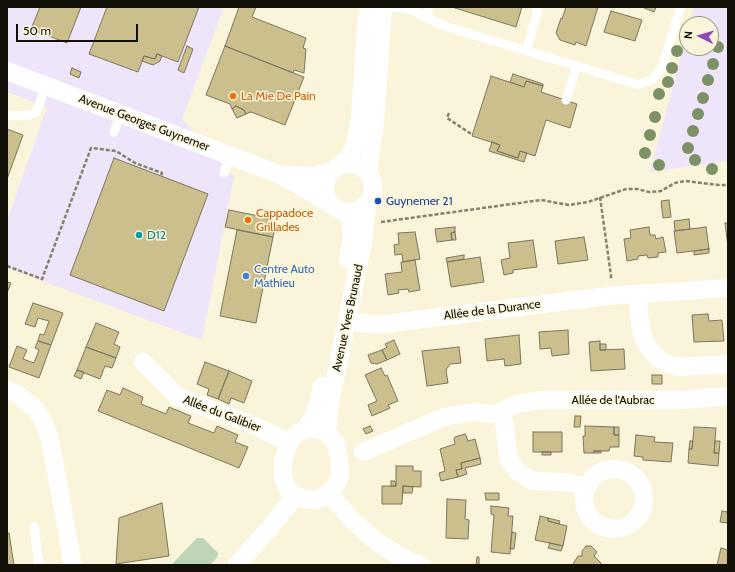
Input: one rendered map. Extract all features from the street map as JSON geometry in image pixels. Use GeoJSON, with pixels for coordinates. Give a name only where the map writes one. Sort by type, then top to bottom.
{"type":"FeatureCollection","features":[{"type":"Feature","properties":{"kind":"street"},"geometry":{"type":"LineString","coordinates":[[335,168],[354,164],[368,172],[373,187],[372,196],[362,209],[349,212],[337,209],[327,198],[325,189],[326,181],[335,168],[350,156],[354,145],[360,120],[366,28],[369,7]]}},
{"type":"Feature","properties":{"kind":"street"},"geometry":{"type":"LineString","coordinates":[[368,172],[376,122],[383,7]]}},
{"type":"Feature","properties":{"kind":"street","name":"Avenue Georges Guynemer"},"geometry":{"type":"LineString","coordinates":[[7,72],[281,175],[332,205]]}},
{"type":"Feature","properties":{"kind":"street","name":"Avenue Georges Guynemer"},"geometry":{"type":"LineString","coordinates":[[281,175],[315,176],[335,168]]}},
{"type":"Feature","properties":{"kind":"street","name":"Avenue Yves Brunaud"},"geometry":{"type":"LineString","coordinates":[[327,433],[329,408],[364,237],[365,216],[368,203]]}},
{"type":"Feature","properties":{"kind":"street","name":"Avenue Yves Brunaud"},"geometry":{"type":"LineString","coordinates":[[306,429],[318,404],[346,275],[352,236],[349,212]]}},
{"type":"Feature","properties":{"kind":"street","name":"Allée de la Durance"},"geometry":{"type":"LineString","coordinates":[[348,321],[376,325],[608,296],[728,288]]}},
{"type":"Feature","properties":{"kind":"street"},"geometry":{"type":"LineString","coordinates":[[637,294],[643,336],[648,347],[658,358],[668,364],[679,367],[728,364]]}},
{"type":"Feature","properties":{"kind":"street","name":"Allée du Galibier"},"geometry":{"type":"LineString","coordinates":[[143,362],[178,397],[258,427],[289,443]]}},
{"type":"Feature","properties":{"kind":"street"},"geometry":{"type":"LineString","coordinates":[[7,390],[17,394],[27,401],[42,417],[50,439],[73,565]]}},
{"type":"Feature","properties":{"kind":"street","name":"Allée de l'Aubrac"},"geometry":{"type":"LineString","coordinates":[[363,452],[444,418],[466,412],[490,414],[501,412],[517,404],[541,400],[682,400],[728,396]]}},
{"type":"Feature","properties":{"kind":"street"},"geometry":{"type":"LineString","coordinates":[[501,412],[506,427],[508,458],[521,475],[533,481],[566,482],[586,487]]}},
{"type":"Feature","properties":{"kind":"street"},"geometry":{"type":"LineString","coordinates":[[306,429],[317,429],[327,433],[336,443],[338,451],[340,476],[338,483],[329,493],[321,498],[314,500],[305,499],[288,490],[283,478],[283,460],[289,443],[298,432],[306,429]]}},
{"type":"Feature","properties":{"kind":"street"},"geometry":{"type":"LineString","coordinates":[[329,493],[351,519],[377,542],[408,561],[420,565]]}},
{"type":"Feature","properties":{"kind":"street"},"geometry":{"type":"LineString","coordinates":[[237,565],[289,504],[294,494]]}},
{"type":"Feature","properties":{"kind":"lane"},"geometry":{"type":"LineString","coordinates":[[392,7],[412,10],[444,26],[636,84],[648,82],[656,76],[664,63],[681,7]]}},
{"type":"Feature","properties":{"kind":"lane"},"geometry":{"type":"LineString","coordinates":[[426,18],[430,7]]}},
{"type":"Feature","properties":{"kind":"lane"},"geometry":{"type":"LineString","coordinates":[[526,51],[539,7]]}},
{"type":"Feature","properties":{"kind":"lane"},"geometry":{"type":"LineString","coordinates":[[566,100],[577,66]]}},
{"type":"Feature","properties":{"kind":"lane"},"geometry":{"type":"LineString","coordinates":[[7,115],[23,116],[35,113],[46,86]]}},
{"type":"Feature","properties":{"kind":"lane"},"geometry":{"type":"LineString","coordinates":[[114,132],[121,115]]}},
{"type":"Feature","properties":{"kind":"lane"},"geometry":{"type":"LineString","coordinates":[[224,173],[230,156]]}},
{"type":"Feature","properties":{"kind":"lane"},"geometry":{"type":"LineString","coordinates":[[34,527],[39,565]]}},
{"type":"Feature","properties":{"kind":"path"},"geometry":{"type":"LineString","coordinates":[[449,113],[447,118],[473,134]]}},
{"type":"Feature","properties":{"kind":"path"},"geometry":{"type":"LineString","coordinates":[[7,266],[42,279],[91,148],[116,152],[135,163],[162,173],[161,176]]}},
{"type":"Feature","properties":{"kind":"path"},"geometry":{"type":"LineString","coordinates":[[364,237],[372,239],[375,222],[541,200],[570,205],[588,202],[632,188],[649,192],[661,191],[675,183],[685,181],[728,185]]}},
{"type":"Feature","properties":{"kind":"path"},"geometry":{"type":"LineString","coordinates":[[600,197],[611,276],[608,296]]}},
{"type":"Feature","properties":{"kind":"shaded area"},"geometry":{"type":"Polygon","coordinates":[[[7,7],[224,7],[182,119],[234,177],[202,340],[7,268],[7,221],[47,107],[7,92],[7,7]]]}},
{"type":"Feature","properties":{"kind":"shaded area"},"geometry":{"type":"Polygon","coordinates":[[[694,7],[728,7],[728,161],[650,172],[681,56],[719,56],[719,16],[691,16],[694,7]]]}},
{"type":"Feature","properties":{"kind":"green space"},"geometry":{"type":"Polygon","coordinates":[[[197,538],[203,538],[218,553],[217,558],[210,565],[171,565],[197,538]]]}},
{"type":"Feature","properties":{"kind":"building"},"geometry":{"type":"Polygon","coordinates":[[[40,7],[81,7],[67,43],[31,29],[40,7]]]}},
{"type":"Feature","properties":{"kind":"building"},"geometry":{"type":"Polygon","coordinates":[[[107,7],[199,7],[178,62],[157,54],[155,59],[144,56],[138,72],[89,54],[107,7]]]}},
{"type":"Feature","properties":{"kind":"building"},"geometry":{"type":"Polygon","coordinates":[[[239,7],[256,7],[252,17],[306,38],[303,48],[306,49],[304,73],[294,70],[293,73],[225,46],[239,7]]]}},
{"type":"Feature","properties":{"kind":"building"},"geometry":{"type":"Polygon","coordinates":[[[452,7],[522,7],[516,27],[452,7]]]}},
{"type":"Feature","properties":{"kind":"building"},"geometry":{"type":"Polygon","coordinates":[[[566,7],[598,7],[586,46],[576,42],[575,45],[560,40],[556,33],[566,7]]]}},
{"type":"Feature","properties":{"kind":"building"},"geometry":{"type":"Polygon","coordinates":[[[642,7],[656,7],[654,12],[642,7]]]}},
{"type":"Feature","properties":{"kind":"building"},"geometry":{"type":"Polygon","coordinates":[[[611,11],[642,20],[635,41],[604,32],[611,11]]]}},
{"type":"Feature","properties":{"kind":"building"},"geometry":{"type":"Polygon","coordinates":[[[187,46],[193,49],[184,73],[178,70],[187,46]]]}},
{"type":"Feature","properties":{"kind":"building"},"geometry":{"type":"Polygon","coordinates":[[[225,46],[304,77],[285,125],[251,112],[246,114],[244,110],[236,106],[232,109],[230,104],[206,95],[225,46]]]}},
{"type":"Feature","properties":{"kind":"building"},"geometry":{"type":"Polygon","coordinates":[[[157,54],[162,56],[160,61],[153,65],[142,61],[144,56],[155,59],[157,54]]]}},
{"type":"Feature","properties":{"kind":"building"},"geometry":{"type":"Polygon","coordinates":[[[72,68],[81,72],[79,78],[70,74],[72,68]]]}},
{"type":"Feature","properties":{"kind":"building"},"geometry":{"type":"Polygon","coordinates":[[[513,74],[543,84],[543,86],[526,81],[524,87],[510,82],[513,74]]]}},
{"type":"Feature","properties":{"kind":"building"},"geometry":{"type":"Polygon","coordinates":[[[491,76],[524,87],[526,81],[543,86],[541,92],[577,104],[570,128],[546,120],[535,156],[520,151],[518,158],[497,151],[500,145],[472,136],[491,76]]]}},
{"type":"Feature","properties":{"kind":"building"},"geometry":{"type":"Polygon","coordinates":[[[236,106],[244,110],[246,114],[237,118],[232,109],[236,106]]]}},
{"type":"Feature","properties":{"kind":"building"},"geometry":{"type":"Polygon","coordinates":[[[7,129],[23,135],[7,179],[7,129]]]}},
{"type":"Feature","properties":{"kind":"building"},"geometry":{"type":"Polygon","coordinates":[[[492,142],[500,145],[497,151],[518,158],[520,151],[527,153],[524,162],[489,151],[492,142]]]}},
{"type":"Feature","properties":{"kind":"building","name":"D12"},"geometry":{"type":"Polygon","coordinates":[[[114,158],[208,194],[164,311],[70,275],[114,158]]]}},
{"type":"Feature","properties":{"kind":"building"},"geometry":{"type":"Polygon","coordinates":[[[669,200],[671,217],[663,218],[661,201],[669,200]]]}},
{"type":"Feature","properties":{"kind":"building","name":"Cappadoce Grillades"},"geometry":{"type":"Polygon","coordinates":[[[229,210],[264,217],[276,223],[273,237],[225,227],[229,210]]]}},
{"type":"Feature","properties":{"kind":"building"},"geometry":{"type":"Polygon","coordinates":[[[689,219],[690,229],[675,231],[674,221],[689,219]]]}},
{"type":"Feature","properties":{"kind":"building"},"geometry":{"type":"Polygon","coordinates":[[[725,223],[728,223],[728,247],[725,223]]]}},
{"type":"Feature","properties":{"kind":"building"},"geometry":{"type":"Polygon","coordinates":[[[455,227],[455,232],[451,233],[452,240],[437,242],[435,229],[455,227]]]}},
{"type":"Feature","properties":{"kind":"building"},"geometry":{"type":"Polygon","coordinates":[[[649,227],[650,235],[655,235],[656,239],[663,237],[666,252],[658,253],[658,257],[648,258],[647,255],[638,256],[638,259],[627,261],[624,239],[631,238],[630,230],[649,227]]]}},
{"type":"Feature","properties":{"kind":"building"},"geometry":{"type":"Polygon","coordinates":[[[706,227],[709,249],[677,253],[674,231],[706,227]]]}},
{"type":"Feature","properties":{"kind":"building","name":"Centre Auto Mathieu"},"geometry":{"type":"Polygon","coordinates":[[[237,230],[273,237],[256,323],[220,316],[237,230]]]}},
{"type":"Feature","properties":{"kind":"building"},"geometry":{"type":"Polygon","coordinates":[[[415,232],[420,259],[403,262],[402,254],[395,255],[394,245],[399,244],[398,233],[415,232]]]}},
{"type":"Feature","properties":{"kind":"building"},"geometry":{"type":"Polygon","coordinates":[[[455,232],[456,240],[452,240],[451,233],[455,232]]]}},
{"type":"Feature","properties":{"kind":"building"},"geometry":{"type":"Polygon","coordinates":[[[584,237],[588,260],[558,264],[555,241],[584,237]]]}},
{"type":"Feature","properties":{"kind":"building"},"geometry":{"type":"Polygon","coordinates":[[[533,240],[537,267],[513,270],[513,273],[504,275],[501,260],[510,258],[508,243],[533,240]]]}},
{"type":"Feature","properties":{"kind":"building"},"geometry":{"type":"Polygon","coordinates":[[[709,249],[709,253],[694,255],[694,251],[709,249]]]}},
{"type":"Feature","properties":{"kind":"building"},"geometry":{"type":"Polygon","coordinates":[[[464,255],[464,259],[447,262],[446,258],[464,255]]]}},
{"type":"Feature","properties":{"kind":"building"},"geometry":{"type":"Polygon","coordinates":[[[480,257],[484,282],[451,287],[447,262],[480,257]]]}},
{"type":"Feature","properties":{"kind":"building"},"geometry":{"type":"Polygon","coordinates":[[[415,260],[420,290],[409,292],[408,289],[398,290],[399,293],[388,295],[385,274],[402,272],[401,262],[415,260]]]}},
{"type":"Feature","properties":{"kind":"building"},"geometry":{"type":"Polygon","coordinates":[[[7,282],[11,283],[7,293],[7,282]]]}},
{"type":"Feature","properties":{"kind":"building"},"geometry":{"type":"Polygon","coordinates":[[[33,303],[63,313],[51,345],[38,341],[40,334],[44,335],[49,321],[38,318],[35,327],[25,324],[33,303]]]}},
{"type":"Feature","properties":{"kind":"building"},"geometry":{"type":"Polygon","coordinates":[[[708,314],[709,321],[722,320],[724,341],[694,342],[692,315],[708,314]]]}},
{"type":"Feature","properties":{"kind":"building"},"geometry":{"type":"Polygon","coordinates":[[[96,323],[119,332],[114,344],[120,347],[116,358],[86,347],[96,323]]]}},
{"type":"Feature","properties":{"kind":"building"},"geometry":{"type":"Polygon","coordinates":[[[568,330],[569,354],[552,356],[551,348],[540,349],[539,332],[568,330]]]}},
{"type":"Feature","properties":{"kind":"building"},"geometry":{"type":"Polygon","coordinates":[[[519,335],[521,364],[505,366],[504,359],[487,361],[485,339],[519,335]]]}},
{"type":"Feature","properties":{"kind":"building"},"geometry":{"type":"Polygon","coordinates":[[[394,340],[400,354],[387,360],[382,350],[387,347],[385,344],[394,340]]]}},
{"type":"Feature","properties":{"kind":"building"},"geometry":{"type":"Polygon","coordinates":[[[38,341],[51,345],[39,378],[9,367],[17,346],[27,350],[23,359],[34,363],[39,350],[35,348],[38,341]]]}},
{"type":"Feature","properties":{"kind":"building"},"geometry":{"type":"Polygon","coordinates":[[[600,341],[600,350],[624,349],[625,369],[591,371],[589,342],[600,341]]]}},
{"type":"Feature","properties":{"kind":"building"},"geometry":{"type":"Polygon","coordinates":[[[600,344],[606,344],[606,350],[600,350],[600,344]]]}},
{"type":"Feature","properties":{"kind":"building"},"geometry":{"type":"Polygon","coordinates":[[[86,347],[116,358],[112,368],[105,366],[100,379],[77,370],[86,347]]]}},
{"type":"Feature","properties":{"kind":"building"},"geometry":{"type":"Polygon","coordinates":[[[459,347],[461,363],[450,364],[446,370],[448,383],[427,386],[422,351],[459,347]]]}},
{"type":"Feature","properties":{"kind":"building"},"geometry":{"type":"Polygon","coordinates":[[[382,350],[387,360],[377,364],[371,363],[368,355],[382,350]]]}},
{"type":"Feature","properties":{"kind":"building"},"geometry":{"type":"Polygon","coordinates":[[[205,362],[229,371],[218,399],[207,395],[209,389],[197,384],[205,362]]]}},
{"type":"Feature","properties":{"kind":"building"},"geometry":{"type":"Polygon","coordinates":[[[381,368],[385,376],[387,375],[398,401],[388,405],[390,408],[372,416],[368,405],[377,401],[365,375],[381,368]]]}},
{"type":"Feature","properties":{"kind":"building"},"geometry":{"type":"Polygon","coordinates":[[[77,370],[84,372],[81,379],[74,376],[77,370]]]}},
{"type":"Feature","properties":{"kind":"building"},"geometry":{"type":"Polygon","coordinates":[[[229,371],[252,381],[244,403],[231,398],[229,404],[218,399],[229,371]]]}},
{"type":"Feature","properties":{"kind":"building"},"geometry":{"type":"Polygon","coordinates":[[[652,375],[662,375],[662,384],[652,384],[652,375]]]}},
{"type":"Feature","properties":{"kind":"building"},"geometry":{"type":"Polygon","coordinates":[[[123,388],[143,397],[141,404],[166,414],[169,407],[191,416],[188,423],[214,433],[217,426],[238,435],[235,442],[248,447],[239,468],[98,411],[107,390],[120,395],[123,388]]]}},
{"type":"Feature","properties":{"kind":"building"},"geometry":{"type":"Polygon","coordinates":[[[575,416],[581,416],[580,427],[574,427],[575,416]]]}},
{"type":"Feature","properties":{"kind":"building"},"geometry":{"type":"Polygon","coordinates":[[[370,426],[373,431],[366,434],[363,429],[370,426]]]}},
{"type":"Feature","properties":{"kind":"building"},"geometry":{"type":"Polygon","coordinates":[[[585,426],[614,427],[614,435],[619,435],[619,447],[610,447],[609,451],[584,453],[583,436],[585,436],[585,426]]]}},
{"type":"Feature","properties":{"kind":"building"},"geometry":{"type":"Polygon","coordinates":[[[614,427],[619,427],[619,435],[614,435],[614,427]]]}},
{"type":"Feature","properties":{"kind":"building"},"geometry":{"type":"Polygon","coordinates":[[[694,427],[716,428],[714,453],[719,453],[718,466],[688,463],[689,449],[692,449],[694,427]]]}},
{"type":"Feature","properties":{"kind":"building"},"geometry":{"type":"Polygon","coordinates":[[[533,432],[562,432],[562,452],[533,452],[533,432]]]}},
{"type":"Feature","properties":{"kind":"building"},"geometry":{"type":"Polygon","coordinates":[[[465,434],[468,441],[475,439],[480,458],[461,463],[462,469],[456,470],[458,477],[441,481],[439,473],[445,471],[440,449],[455,444],[455,437],[465,434]]]}},
{"type":"Feature","properties":{"kind":"building"},"geometry":{"type":"Polygon","coordinates":[[[636,435],[655,437],[654,442],[673,443],[671,462],[643,460],[643,457],[634,456],[636,435]]]}},
{"type":"Feature","properties":{"kind":"building"},"geometry":{"type":"Polygon","coordinates":[[[690,441],[693,441],[692,449],[689,449],[690,441]]]}},
{"type":"Feature","properties":{"kind":"building"},"geometry":{"type":"Polygon","coordinates":[[[715,441],[720,441],[719,453],[714,453],[715,441]]]}},
{"type":"Feature","properties":{"kind":"building"},"geometry":{"type":"Polygon","coordinates":[[[594,451],[601,451],[601,453],[594,453],[594,451]]]}},
{"type":"Feature","properties":{"kind":"building"},"geometry":{"type":"Polygon","coordinates":[[[542,452],[551,452],[551,455],[542,455],[542,452]]]}},
{"type":"Feature","properties":{"kind":"building"},"geometry":{"type":"Polygon","coordinates":[[[480,458],[481,464],[465,468],[467,474],[458,477],[456,470],[462,469],[461,463],[480,458]]]}},
{"type":"Feature","properties":{"kind":"building"},"geometry":{"type":"Polygon","coordinates":[[[396,466],[413,466],[413,471],[421,471],[421,487],[403,486],[402,504],[382,504],[382,486],[396,486],[396,466]]]}},
{"type":"Feature","properties":{"kind":"building"},"geometry":{"type":"Polygon","coordinates":[[[391,481],[395,481],[396,486],[391,486],[391,481]]]}},
{"type":"Feature","properties":{"kind":"building"},"geometry":{"type":"Polygon","coordinates":[[[403,486],[413,487],[412,493],[403,493],[403,486]]]}},
{"type":"Feature","properties":{"kind":"building"},"geometry":{"type":"Polygon","coordinates":[[[485,493],[499,493],[499,500],[486,500],[485,493]]]}},
{"type":"Feature","properties":{"kind":"building"},"geometry":{"type":"Polygon","coordinates":[[[447,499],[466,500],[465,519],[469,520],[468,539],[446,538],[447,499]]]}},
{"type":"Feature","properties":{"kind":"building"},"geometry":{"type":"Polygon","coordinates":[[[162,503],[169,556],[116,564],[119,518],[162,503]]]}},
{"type":"Feature","properties":{"kind":"building"},"geometry":{"type":"Polygon","coordinates":[[[491,506],[509,508],[508,516],[513,516],[510,554],[491,552],[494,515],[491,514],[491,506]]]}},
{"type":"Feature","properties":{"kind":"building"},"geometry":{"type":"Polygon","coordinates":[[[722,511],[728,512],[728,523],[720,522],[722,511]]]}},
{"type":"Feature","properties":{"kind":"building"},"geometry":{"type":"Polygon","coordinates":[[[540,516],[548,518],[548,521],[567,526],[563,546],[535,540],[540,516]]]}},
{"type":"Feature","properties":{"kind":"building"},"geometry":{"type":"Polygon","coordinates":[[[548,518],[560,521],[559,524],[548,521],[548,518]]]}},
{"type":"Feature","properties":{"kind":"building"},"geometry":{"type":"Polygon","coordinates":[[[512,532],[516,533],[514,549],[510,549],[512,532]]]}},
{"type":"Feature","properties":{"kind":"building"},"geometry":{"type":"Polygon","coordinates":[[[7,533],[9,533],[14,565],[7,565],[7,533]]]}},
{"type":"Feature","properties":{"kind":"building"},"geometry":{"type":"Polygon","coordinates":[[[550,543],[563,546],[561,551],[548,548],[550,543]]]}},
{"type":"Feature","properties":{"kind":"building"},"geometry":{"type":"Polygon","coordinates":[[[586,546],[591,546],[597,552],[594,556],[601,563],[601,565],[573,564],[578,556],[582,556],[582,551],[586,546]]]}},
{"type":"Feature","properties":{"kind":"building"},"geometry":{"type":"Polygon","coordinates":[[[721,548],[728,550],[728,565],[717,565],[721,548]]]}},
{"type":"Feature","properties":{"kind":"building"},"geometry":{"type":"Polygon","coordinates":[[[477,557],[479,557],[479,565],[476,565],[477,557]]]}},
{"type":"Feature","properties":{"kind":"place","name":"La Mie De Pain"},"geometry":{"type":"Point","coordinates":[233,96]}},
{"type":"Feature","properties":{"kind":"place","name":"Guynemer 21"},"geometry":{"type":"Point","coordinates":[378,201]}},
{"type":"Feature","properties":{"kind":"place","name":"Cappadoce Grillades"},"geometry":{"type":"Point","coordinates":[248,220]}},
{"type":"Feature","properties":{"kind":"place","name":"D12"},"geometry":{"type":"Point","coordinates":[139,235]}},
{"type":"Feature","properties":{"kind":"place","name":"Centre Auto Mathieu"},"geometry":{"type":"Point","coordinates":[246,276]}}]}
